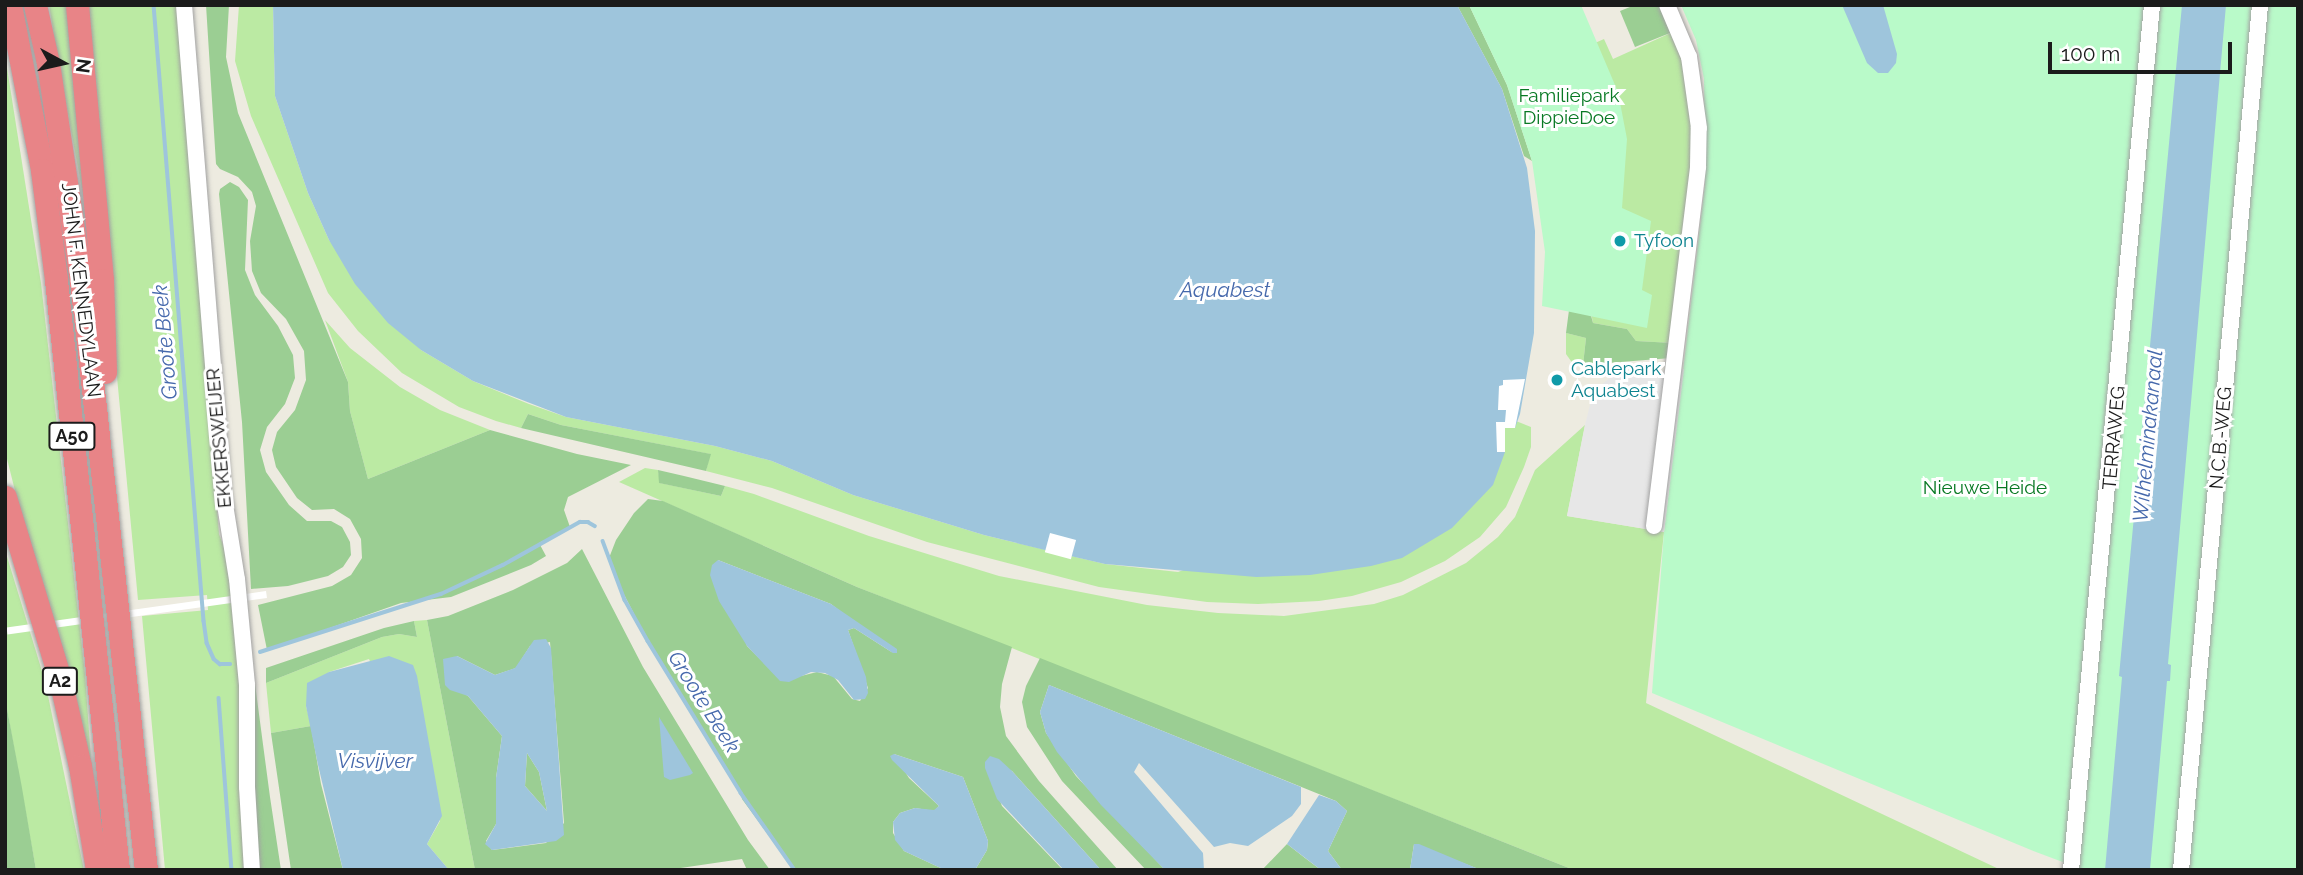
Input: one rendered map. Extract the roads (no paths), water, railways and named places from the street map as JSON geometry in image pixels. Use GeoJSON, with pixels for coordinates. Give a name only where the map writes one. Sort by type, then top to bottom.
{"type":"FeatureCollection","features":[{"type":"Feature","properties":{"kind":"highway","name":"JOHN F. KENNEDYLAAN"},"geometry":{"type":"LineString","coordinates":[[10,5],[42,170],[56,281],[118,870]]}},
{"type":"Feature","properties":{"kind":"highway","name":"JOHN F. KENNEDYLAAN"},"geometry":{"type":"LineString","coordinates":[[35,5],[48,62],[81,281],[146,870]]}},
{"type":"Feature","properties":{"kind":"highway","name":"A50"},"geometry":{"type":"LineString","coordinates":[[77,5],[102,280],[111,543]]}},
{"type":"Feature","properties":{"kind":"highway","name":"A2"},"geometry":{"type":"LineString","coordinates":[[5,497],[60,679],[80,766],[97,870]]}},
{"type":"Feature","properties":{"kind":"street","name":"EKKERSWEIJER"},"geometry":{"type":"LineString","coordinates":[[184,5],[223,492],[237,579],[247,685],[247,788],[252,870]]}},
{"type":"Feature","properties":{"kind":"street"},"geometry":{"type":"LineString","coordinates":[[1654,526],[1698,167],[1699,128],[1689,57],[1667,5]]}},
{"type":"Feature","properties":{"kind":"street","name":"TERRAWEG"},"geometry":{"type":"LineString","coordinates":[[2071,870],[2103,560],[2152,5]]}},
{"type":"Feature","properties":{"kind":"street","name":"N.C.B.-WEG"},"geometry":{"type":"LineString","coordinates":[[2181,870],[2260,5]]}},
{"type":"Feature","properties":{"kind":"water","name":"Aquabest"},"geometry":{"type":"Polygon","coordinates":[[[273,5],[1457,5],[1502,89],[1527,168],[1535,231],[1534,333],[1520,414],[1515,428],[1505,428],[1505,452],[1493,485],[1452,528],[1402,558],[1371,566],[1310,575],[1256,577],[1105,564],[984,535],[853,495],[772,461],[715,446],[566,417],[473,381],[421,350],[388,323],[355,284],[329,240],[308,193],[275,96],[273,5]]]}},
{"type":"Feature","properties":{"kind":"water"},"geometry":{"type":"Polygon","coordinates":[[[1842,5],[1883,5],[1897,54],[1896,63],[1888,73],[1878,73],[1867,63],[1842,5]]]}},
{"type":"Feature","properties":{"kind":"water","name":"Wilhelminakanaal"},"geometry":{"type":"Polygon","coordinates":[[[2182,5],[2226,5],[2168,664],[2171,665],[2170,681],[2167,681],[2150,870],[2105,870],[2122,677],[2119,676],[2182,5]]]}},
{"type":"Feature","properties":{"kind":"water"},"geometry":{"type":"Polygon","coordinates":[[[718,560],[831,604],[897,649],[897,653],[893,653],[854,628],[848,630],[866,677],[868,693],[865,699],[854,700],[838,680],[825,673],[811,672],[789,682],[780,681],[747,646],[719,601],[710,575],[712,565],[718,560]]]}},
{"type":"Feature","properties":{"kind":"water"},"geometry":{"type":"Polygon","coordinates":[[[546,639],[551,648],[564,835],[556,841],[492,850],[485,844],[496,824],[496,778],[502,736],[468,696],[450,690],[445,685],[443,659],[457,656],[495,675],[515,668],[534,640],[546,639]],[[527,753],[525,786],[547,811],[539,772],[527,753]]]}},
{"type":"Feature","properties":{"kind":"water","name":"Visvijver"},"geometry":{"type":"Polygon","coordinates":[[[389,656],[413,665],[417,676],[442,816],[427,844],[449,870],[343,870],[306,706],[307,683],[329,672],[389,656]]]}},
{"type":"Feature","properties":{"kind":"water"},"geometry":{"type":"Polygon","coordinates":[[[1049,685],[1301,787],[1301,804],[1292,816],[1248,846],[1230,843],[1214,847],[1139,763],[1134,772],[1203,853],[1204,870],[1165,870],[1101,805],[1057,752],[1046,733],[1040,712],[1049,685]]]}},
{"type":"Feature","properties":{"kind":"water"},"geometry":{"type":"Polygon","coordinates":[[[659,717],[693,773],[690,775],[670,780],[664,777],[659,717]]]}},
{"type":"Feature","properties":{"kind":"water"},"geometry":{"type":"Polygon","coordinates":[[[894,754],[963,777],[988,841],[987,850],[975,870],[945,870],[904,851],[895,840],[893,822],[900,813],[915,808],[934,810],[939,806],[892,760],[890,756],[894,754]]]}},
{"type":"Feature","properties":{"kind":"water"},"geometry":{"type":"Polygon","coordinates":[[[990,756],[999,759],[1012,771],[1101,870],[1062,868],[997,799],[985,768],[985,762],[990,756]]]}},
{"type":"Feature","properties":{"kind":"water"},"geometry":{"type":"Polygon","coordinates":[[[1319,795],[1336,801],[1347,811],[1328,851],[1342,870],[1321,870],[1287,844],[1319,795]]]}},
{"type":"Feature","properties":{"kind":"water"},"geometry":{"type":"Polygon","coordinates":[[[1414,844],[1419,844],[1481,870],[1410,870],[1414,844]]]}},
{"type":"Feature","properties":{"kind":"waterway","name":"Groote Beek"},"geometry":{"type":"LineString","coordinates":[[154,5],[204,621],[207,643],[214,659],[220,664],[230,664]]}},
{"type":"Feature","properties":{"kind":"waterway","name":"Groote Beek"},"geometry":{"type":"LineString","coordinates":[[260,652],[441,594],[503,565],[580,522],[595,526]]}},
{"type":"Feature","properties":{"kind":"waterway","name":"Groote Beek"},"geometry":{"type":"LineString","coordinates":[[603,541],[625,600],[648,641],[741,793],[795,870]]}},
{"type":"Feature","properties":{"kind":"waterway"},"geometry":{"type":"LineString","coordinates":[[219,698],[232,870]]}},
{"type":"Feature","properties":{"kind":"place","name":"Tyfoon"},"geometry":{"type":"Point","coordinates":[1620,241]}},
{"type":"Feature","properties":{"kind":"place","name":"Cablepark Aquabest"},"geometry":{"type":"Point","coordinates":[1557,380]}},
{"type":"Feature","properties":{"kind":"park label","name":"Familiepark DippieDoe"},"geometry":{"type":"Point","coordinates":[1569,107]}},
{"type":"Feature","properties":{"kind":"park label","name":"Nieuwe Heide"},"geometry":{"type":"Point","coordinates":[1985,488]}}]}
